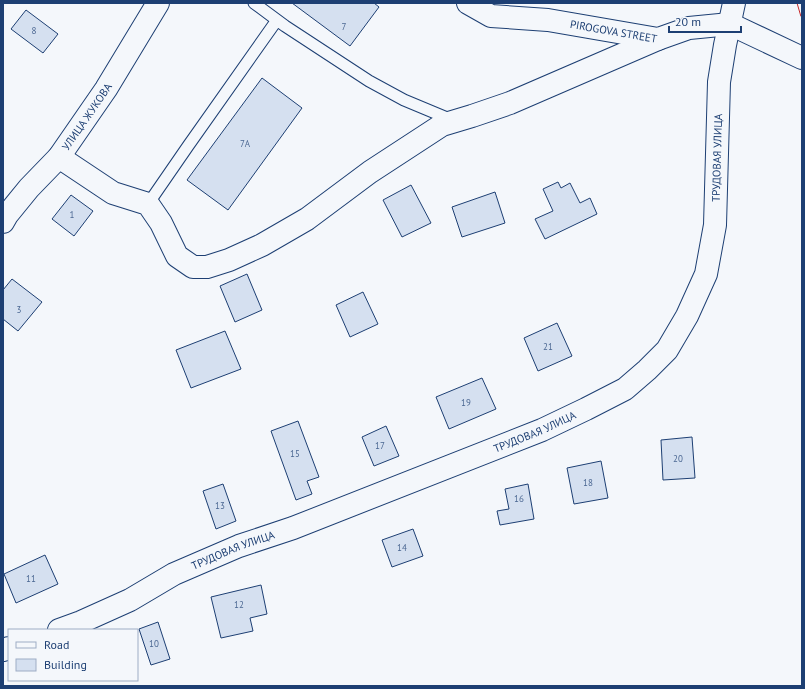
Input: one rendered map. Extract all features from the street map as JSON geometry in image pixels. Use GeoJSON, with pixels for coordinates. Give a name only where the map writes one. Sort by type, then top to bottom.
{"type":"FeatureCollection","features":[{"type":"Feature","properties":{"kind":"street","name":"УЛИЦА ЖУКОВА"},"geometry":{"type":"LineString","coordinates":[[3,222],[29,188],[59,158],[106,89],[158,3]]}},
{"type":"Feature","properties":{"kind":"street","name":"PIROGOVA STREET"},"geometry":{"type":"LineString","coordinates":[[468,3],[491,16],[548,20],[658,39],[690,28],[730,24]]}},
{"type":"Feature","properties":{"kind":"street","name":"ТРУДОВАЯ УЛИЦА"},"geometry":{"type":"LineString","coordinates":[[62,629],[130,600],[174,574],[239,546],[293,528],[542,430],[586,410],[625,389],[647,370],[667,350],[687,316],[706,274],[715,225],[719,82],[734,3]]}},
{"type":"Feature","properties":{"kind":"street"},"geometry":{"type":"LineString","coordinates":[[730,24],[802,58]]}},
{"type":"Feature","properties":{"kind":"street"},"geometry":{"type":"LineString","coordinates":[[59,158],[113,193],[148,204],[161,223],[177,256],[193,267],[207,267],[229,260],[262,245],[307,219],[370,172],[442,125],[510,103],[658,39]]}},
{"type":"Feature","properties":{"kind":"lane"},"geometry":{"type":"LineString","coordinates":[[254,3],[315,47],[369,81],[404,100],[455,121]]}},
{"type":"Feature","properties":{"kind":"lane"},"geometry":{"type":"LineString","coordinates":[[148,204],[277,20]]}},
{"type":"Feature","properties":{"kind":"building"},"geometry":{"type":"Polygon","coordinates":[[[292,3],[374,3],[379,7],[350,46],[292,3]]]}},
{"type":"Feature","properties":{"kind":"building"},"geometry":{"type":"Polygon","coordinates":[[[26,10],[58,34],[43,53],[11,29],[26,10]]]}},
{"type":"Feature","properties":{"kind":"building"},"geometry":{"type":"Polygon","coordinates":[[[262,78],[302,108],[228,210],[187,180],[262,78]]]}},
{"type":"Feature","properties":{"kind":"building"},"geometry":{"type":"Polygon","coordinates":[[[558,182],[561,188],[570,183],[580,203],[590,198],[597,214],[545,239],[535,219],[553,211],[543,189],[558,182]]]}},
{"type":"Feature","properties":{"kind":"building"},"geometry":{"type":"Polygon","coordinates":[[[411,185],[431,223],[402,237],[383,200],[411,185]]]}},
{"type":"Feature","properties":{"kind":"building"},"geometry":{"type":"Polygon","coordinates":[[[495,192],[505,223],[462,237],[452,207],[495,192]]]}},
{"type":"Feature","properties":{"kind":"building"},"geometry":{"type":"Polygon","coordinates":[[[71,195],[93,211],[74,236],[52,219],[71,195]]]}},
{"type":"Feature","properties":{"kind":"building"},"geometry":{"type":"Polygon","coordinates":[[[247,274],[262,310],[235,322],[220,286],[247,274]]]}},
{"type":"Feature","properties":{"kind":"building"},"geometry":{"type":"Polygon","coordinates":[[[12,279],[42,302],[18,331],[3,319],[3,290],[12,279]]]}},
{"type":"Feature","properties":{"kind":"building"},"geometry":{"type":"Polygon","coordinates":[[[363,292],[378,324],[350,337],[336,305],[363,292]]]}},
{"type":"Feature","properties":{"kind":"building"},"geometry":{"type":"Polygon","coordinates":[[[557,323],[572,356],[538,371],[524,338],[557,323]]]}},
{"type":"Feature","properties":{"kind":"building"},"geometry":{"type":"Polygon","coordinates":[[[225,331],[241,369],[191,388],[176,350],[225,331]]]}},
{"type":"Feature","properties":{"kind":"building"},"geometry":{"type":"Polygon","coordinates":[[[482,378],[496,409],[449,429],[436,397],[482,378]]]}},
{"type":"Feature","properties":{"kind":"building"},"geometry":{"type":"Polygon","coordinates":[[[298,421],[319,477],[307,481],[312,494],[296,500],[271,431],[298,421]]]}},
{"type":"Feature","properties":{"kind":"building"},"geometry":{"type":"Polygon","coordinates":[[[386,426],[399,456],[374,466],[362,437],[386,426]]]}},
{"type":"Feature","properties":{"kind":"building"},"geometry":{"type":"Polygon","coordinates":[[[692,437],[695,478],[663,480],[661,440],[692,437]]]}},
{"type":"Feature","properties":{"kind":"building"},"geometry":{"type":"Polygon","coordinates":[[[601,461],[608,498],[574,504],[567,468],[601,461]]]}},
{"type":"Feature","properties":{"kind":"building"},"geometry":{"type":"Polygon","coordinates":[[[223,484],[236,521],[216,529],[203,491],[223,484]]]}},
{"type":"Feature","properties":{"kind":"building"},"geometry":{"type":"Polygon","coordinates":[[[528,484],[534,519],[500,525],[497,511],[509,509],[505,489],[528,484]]]}},
{"type":"Feature","properties":{"kind":"building"},"geometry":{"type":"Polygon","coordinates":[[[413,529],[423,556],[392,567],[382,540],[413,529]]]}},
{"type":"Feature","properties":{"kind":"building"},"geometry":{"type":"Polygon","coordinates":[[[45,555],[58,584],[16,603],[4,574],[45,555]]]}},
{"type":"Feature","properties":{"kind":"building"},"geometry":{"type":"Polygon","coordinates":[[[261,585],[267,614],[250,618],[253,631],[221,638],[211,597],[261,585]]]}},
{"type":"Feature","properties":{"kind":"building"},"geometry":{"type":"Polygon","coordinates":[[[158,622],[170,659],[151,665],[139,629],[158,622]]]}},
{"type":"Feature","properties":{"kind":"power"},"geometry":{"type":"LineString","coordinates":[[797,3],[802,20]]}}]}
